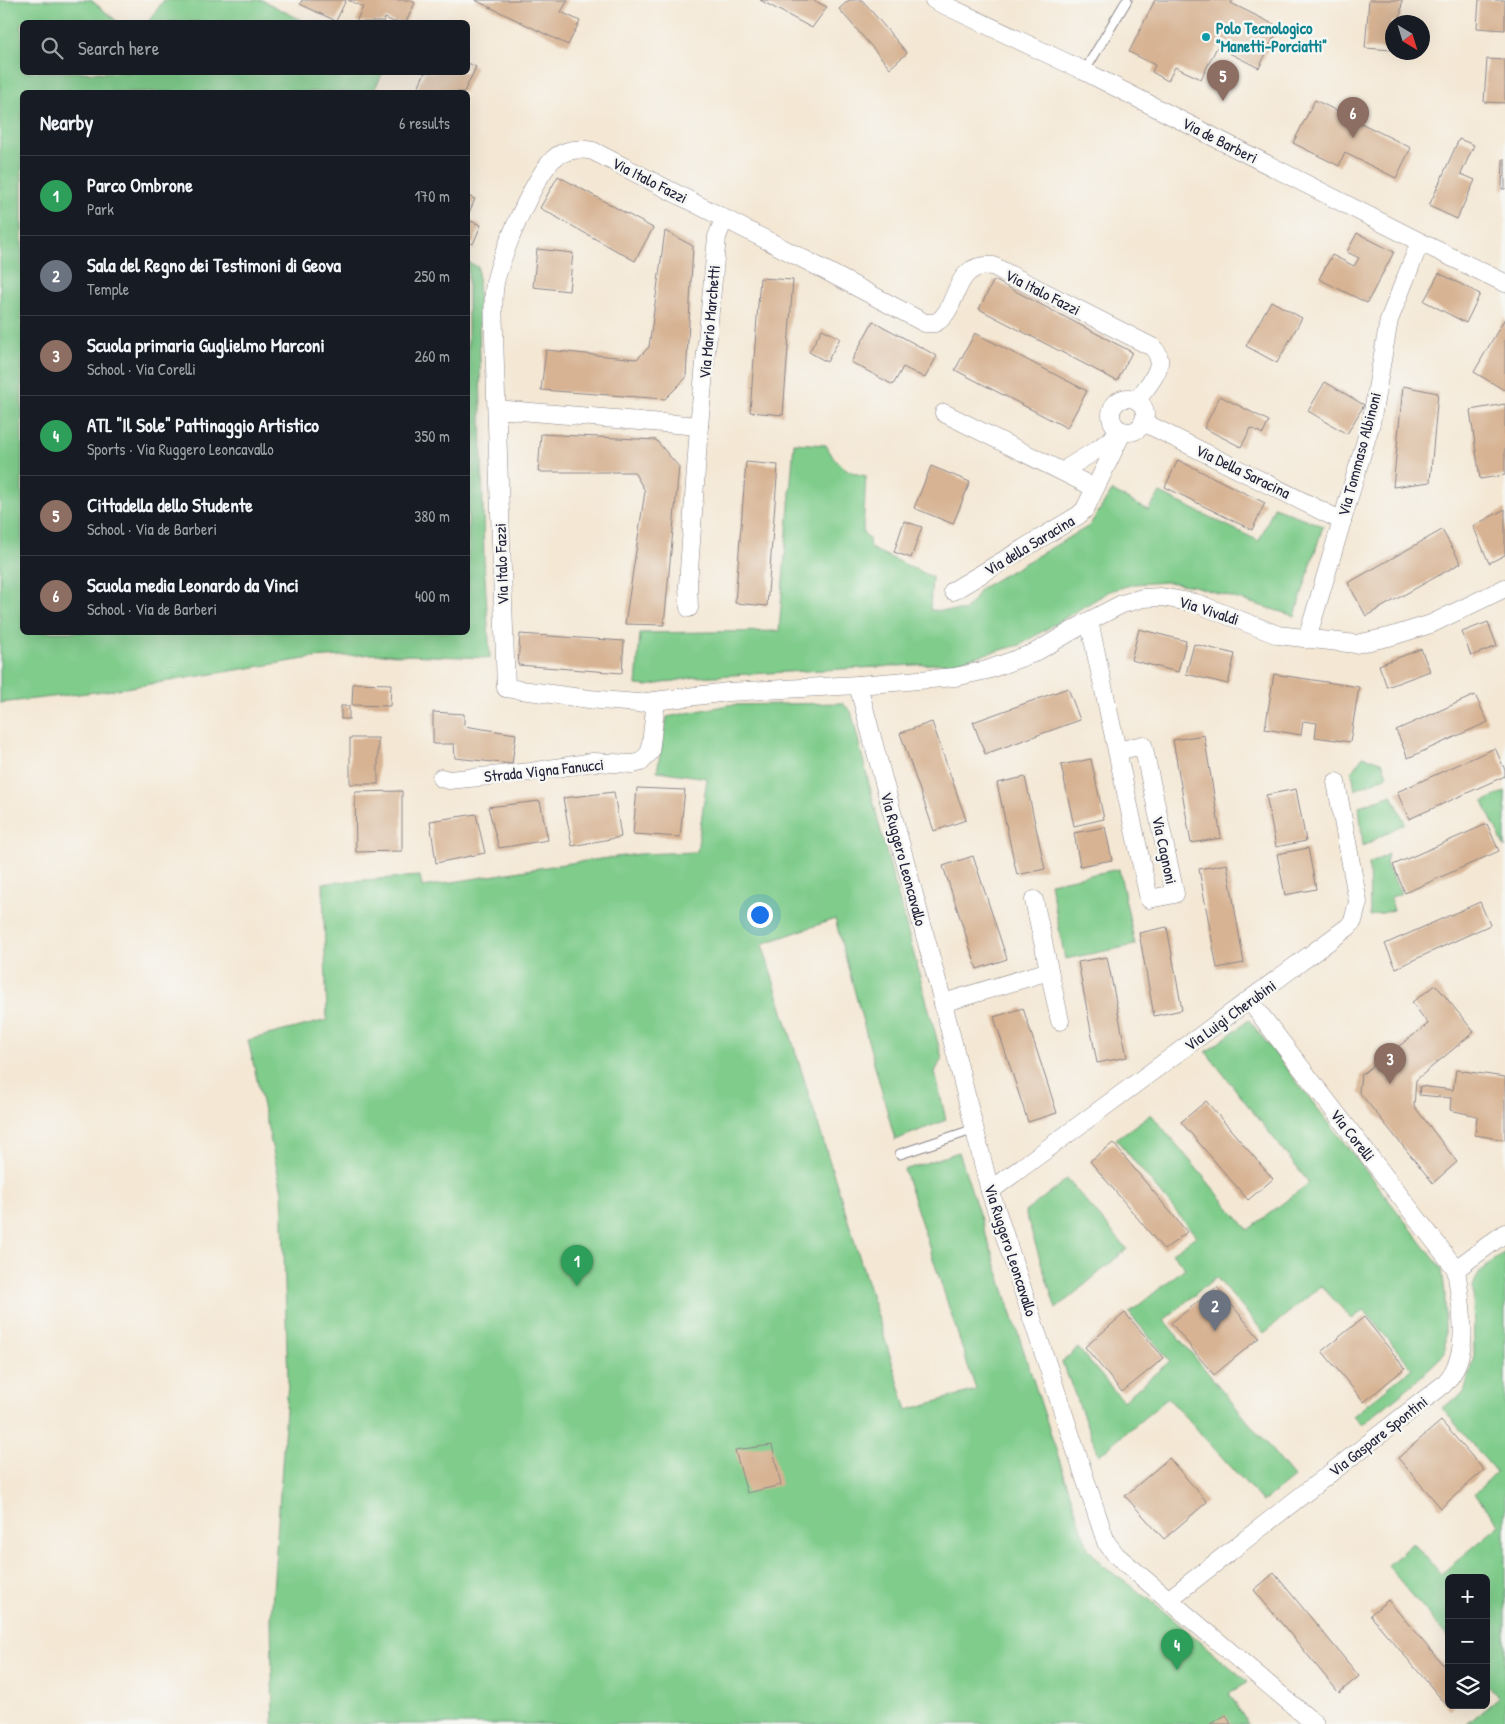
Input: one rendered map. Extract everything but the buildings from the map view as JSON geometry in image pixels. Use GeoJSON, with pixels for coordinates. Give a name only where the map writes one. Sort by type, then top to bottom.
{"type":"FeatureCollection","features":[{"type":"Feature","properties":{"kind":"street","name":"Via de Barberi"},"geometry":{"type":"LineString","coordinates":[[934,0],[1087,67],[1420,242],[1505,283]]}},
{"type":"Feature","properties":{"kind":"street","name":"Via Italo Fazzi"},"geometry":{"type":"LineString","coordinates":[[656,701],[638,703],[599,700],[506,688],[494,337],[496,282],[514,228],[536,182],[551,160],[557,156],[570,150],[593,151],[925,323],[935,323],[943,318],[967,273],[980,266],[993,266],[1157,351],[1160,360],[1158,369],[1137,400]]}},
{"type":"Feature","properties":{"kind":"street","name":"Via Mario Marchetti"},"geometry":{"type":"LineString","coordinates":[[688,608],[699,426],[717,237],[724,219]]}},
{"type":"Feature","properties":{"kind":"street","name":"Via Tommaso Albinoni"},"geometry":{"type":"LineString","coordinates":[[1308,639],[1371,422],[1390,320],[1420,242]]}},
{"type":"Feature","properties":{"kind":"street"},"geometry":{"type":"LineString","coordinates":[[1126,398],[1137,400],[1144,408],[1145,418],[1143,422],[1137,429],[1127,432],[1118,428],[1112,418],[1113,408],[1116,403],[1126,398]]}},
{"type":"Feature","properties":{"kind":"street"},"geometry":{"type":"LineString","coordinates":[[497,409],[699,426]]}},
{"type":"Feature","properties":{"kind":"street"},"geometry":{"type":"LineString","coordinates":[[944,413],[1095,488]]}},
{"type":"Feature","properties":{"kind":"street","name":"Via Della Saracina"},"geometry":{"type":"LineString","coordinates":[[1143,422],[1342,520]]}},
{"type":"Feature","properties":{"kind":"street"},"geometry":{"type":"LineString","coordinates":[[1065,472],[1069,467],[1098,449],[1123,430]]}},
{"type":"Feature","properties":{"kind":"street","name":"Via della Saracina"},"geometry":{"type":"LineString","coordinates":[[953,591],[1079,515],[1095,488],[1123,430]]}},
{"type":"Feature","properties":{"kind":"street","name":"Via Vivaldi"},"geometry":{"type":"LineString","coordinates":[[858,685],[955,677],[987,670],[1034,653],[1122,604],[1143,598],[1161,597],[1196,603],[1278,635],[1356,644],[1389,637],[1432,624],[1505,588]]}},
{"type":"Feature","properties":{"kind":"street","name":"Via Cagnoni"},"geometry":{"type":"LineString","coordinates":[[1089,621],[1149,900],[1175,894],[1143,745],[1117,751]]}},
{"type":"Feature","properties":{"kind":"street"},"geometry":{"type":"LineString","coordinates":[[656,701],[728,692],[858,685]]}},
{"type":"Feature","properties":{"kind":"street","name":"Via Ruggero Leoncavallo"},"geometry":{"type":"LineString","coordinates":[[858,685],[943,1003],[990,1191],[1106,1542],[1116,1555],[1315,1724]]}},
{"type":"Feature","properties":{"kind":"street","name":"Strada Vigna Fanucci"},"geometry":{"type":"LineString","coordinates":[[441,778],[449,780],[531,772],[594,762],[633,764],[641,762],[650,752],[656,701]]}},
{"type":"Feature","properties":{"kind":"street","name":"Via Luigi Cherubini"},"geometry":{"type":"LineString","coordinates":[[990,1191],[1342,933],[1353,921],[1357,912],[1358,902],[1336,782]]}},
{"type":"Feature","properties":{"kind":"street"},"geometry":{"type":"LineString","coordinates":[[1034,900],[1060,1020]]}},
{"type":"Feature","properties":{"kind":"street"},"geometry":{"type":"LineString","coordinates":[[943,1003],[1049,971]]}},
{"type":"Feature","properties":{"kind":"street","name":"Via Corelli"},"geometry":{"type":"LineString","coordinates":[[1249,1000],[1456,1270]]}},
{"type":"Feature","properties":{"kind":"street"},"geometry":{"type":"LineString","coordinates":[[1456,1270],[1505,1233]]}},
{"type":"Feature","properties":{"kind":"street","name":"Via Gaspare Spontini"},"geometry":{"type":"LineString","coordinates":[[1168,1600],[1449,1379],[1458,1365],[1462,1348],[1461,1310],[1456,1270]]}},
{"type":"Feature","properties":{"kind":"lane"},"geometry":{"type":"LineString","coordinates":[[1087,67],[1127,0]]}},
{"type":"Feature","properties":{"kind":"lane"},"geometry":{"type":"LineString","coordinates":[[900,1154],[975,1129]]}},
{"type":"Feature","properties":{"kind":"green space"},"geometry":{"type":"Polygon","coordinates":[[[0,0],[91,0],[116,20],[20,20],[20,75],[382,75],[374,90],[20,90],[20,635],[470,635],[470,263],[478,267],[484,563],[490,658],[375,654],[311,658],[113,690],[0,703],[0,0]]]}},
{"type":"Feature","properties":{"kind":"green space"},"geometry":{"type":"Polygon","coordinates":[[[164,0],[262,0],[301,20],[149,20],[164,0]]]}},
{"type":"Feature","properties":{"kind":"green space"},"geometry":{"type":"Polygon","coordinates":[[[794,443],[826,445],[833,457],[847,470],[866,476],[863,532],[869,539],[870,548],[932,577],[930,610],[964,611],[974,600],[980,589],[1089,526],[1112,491],[1148,510],[1160,493],[1259,541],[1274,507],[1323,526],[1295,616],[1194,586],[1167,582],[1134,584],[1110,591],[1020,645],[951,663],[696,677],[647,686],[636,685],[640,633],[779,631],[794,443]]]}},
{"type":"Feature","properties":{"kind":"green space"},"geometry":{"type":"Polygon","coordinates":[[[842,703],[851,711],[884,844],[942,1058],[935,1072],[946,1120],[895,1140],[835,919],[762,944],[907,1410],[976,1390],[904,1170],[959,1152],[1088,1548],[1103,1566],[1149,1599],[1248,1682],[1229,1693],[1248,1724],[273,1724],[271,1619],[288,1381],[282,1191],[248,1040],[327,1020],[323,883],[420,876],[422,887],[639,854],[697,852],[707,778],[657,771],[667,717],[728,705],[842,703]]]}},
{"type":"Feature","properties":{"kind":"green space"},"geometry":{"type":"Polygon","coordinates":[[[1363,756],[1383,763],[1387,776],[1355,790],[1352,771],[1363,756]]]}},
{"type":"Feature","properties":{"kind":"green space"},"geometry":{"type":"Polygon","coordinates":[[[1505,791],[1505,848],[1483,802],[1505,791]]]}},
{"type":"Feature","properties":{"kind":"green space"},"geometry":{"type":"Polygon","coordinates":[[[1392,795],[1405,823],[1363,846],[1359,806],[1392,795]]]}},
{"type":"Feature","properties":{"kind":"green space"},"geometry":{"type":"Polygon","coordinates":[[[1388,854],[1386,864],[1401,893],[1390,898],[1394,910],[1370,916],[1369,864],[1388,854]]]}},
{"type":"Feature","properties":{"kind":"green space"},"geometry":{"type":"Polygon","coordinates":[[[1119,869],[1135,945],[1065,959],[1050,883],[1119,869]]]}},
{"type":"Feature","properties":{"kind":"green space"},"geometry":{"type":"Polygon","coordinates":[[[1249,1020],[1442,1269],[1445,1293],[1445,1353],[1414,1383],[1362,1425],[1353,1416],[1412,1368],[1364,1310],[1352,1319],[1321,1286],[1264,1333],[1216,1277],[1164,1320],[1294,1477],[1263,1502],[1168,1398],[1099,1455],[1062,1362],[1078,1348],[1123,1401],[1170,1361],[1129,1313],[1185,1268],[1172,1253],[1196,1236],[1116,1139],[1151,1114],[1248,1230],[1309,1183],[1206,1052],[1249,1020]]]}},
{"type":"Feature","properties":{"kind":"green space"},"geometry":{"type":"Polygon","coordinates":[[[1067,1179],[1127,1249],[1056,1309],[1025,1212],[1067,1179]]]}},
{"type":"Feature","properties":{"kind":"green space"},"geometry":{"type":"Polygon","coordinates":[[[1505,1252],[1505,1724],[1467,1724],[1485,1709],[1490,1709],[1490,1705],[1498,1698],[1490,1688],[1490,1574],[1445,1574],[1445,1634],[1387,1565],[1413,1543],[1441,1574],[1500,1525],[1475,1494],[1496,1472],[1442,1408],[1464,1393],[1474,1355],[1473,1287],[1478,1275],[1505,1252]]]}},
{"type":"Feature","properties":{"kind":"place","name":"Polo Tecnologico \"Manetti-Porciatti\""},"geometry":{"type":"Point","coordinates":[1206,37]}},
{"type":"Feature","properties":{"kind":"place","name":"Cittadella dello Studente"},"geometry":{"type":"Point","coordinates":[1223,101]}},
{"type":"Feature","properties":{"kind":"place","name":"Scuola media Leonardo da Vinci"},"geometry":{"type":"Point","coordinates":[1353,138]}},
{"type":"Feature","properties":{"kind":"place","name":"Scuola primaria Guglielmo Marconi"},"geometry":{"type":"Point","coordinates":[1390,1084]}},
{"type":"Feature","properties":{"kind":"place","name":"Parco Ombrone"},"geometry":{"type":"Point","coordinates":[577,1286]}},
{"type":"Feature","properties":{"kind":"place","name":"Sala del Regno dei Testimoni di Geova"},"geometry":{"type":"Point","coordinates":[1215,1331]}},
{"type":"Feature","properties":{"kind":"place","name":"ATL \"Il Sole\" Pattinaggio Artistico"},"geometry":{"type":"Point","coordinates":[1177,1670]}}]}
